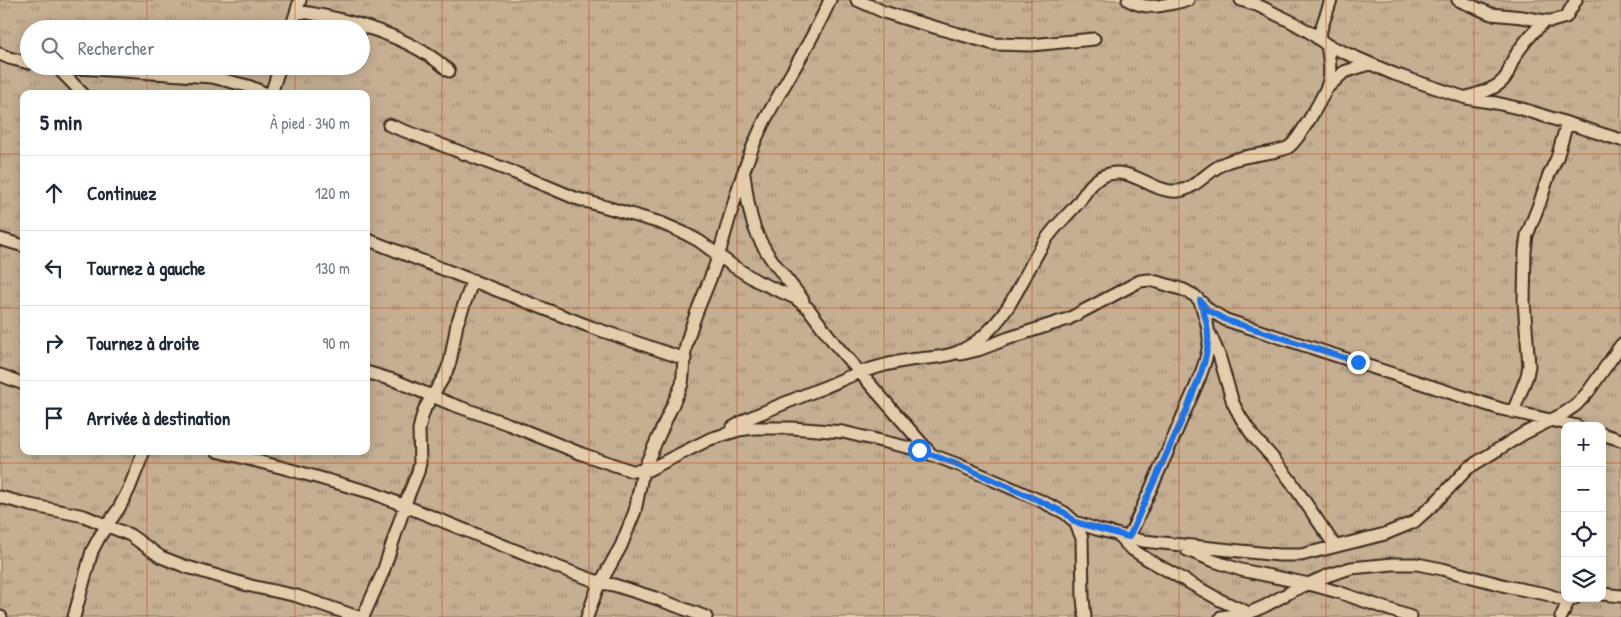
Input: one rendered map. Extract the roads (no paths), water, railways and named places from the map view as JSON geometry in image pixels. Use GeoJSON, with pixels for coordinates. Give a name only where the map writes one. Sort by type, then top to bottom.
{"type":"FeatureCollection","features":[{"type":"Feature","properties":{"kind":"street"},"geometry":{"type":"LineString","coordinates":[[587,617],[601,583],[621,546],[635,511],[643,471],[679,392],[685,369],[685,348],[690,330],[718,256],[729,216],[764,122],[798,64],[830,0]]}},
{"type":"Feature","properties":{"kind":"street"},"geometry":{"type":"LineString","coordinates":[[857,0],[884,12],[994,44],[1012,46],[1094,39]]}},
{"type":"Feature","properties":{"kind":"street"},"geometry":{"type":"LineString","coordinates":[[1128,0],[1140,6],[1149,7],[1188,0]]}},
{"type":"Feature","properties":{"kind":"street"},"geometry":{"type":"LineString","coordinates":[[1241,0],[1257,5],[1292,22],[1323,42],[1394,74],[1466,98],[1505,105],[1621,140]]}},
{"type":"Feature","properties":{"kind":"street"},"geometry":{"type":"LineString","coordinates":[[1326,89],[1330,73],[1330,60],[1323,42],[1331,0]]}},
{"type":"Feature","properties":{"kind":"street"},"geometry":{"type":"LineString","coordinates":[[1458,0],[1490,14],[1522,16],[1545,21],[1566,17],[1576,0]]}},
{"type":"Feature","properties":{"kind":"street"},"geometry":{"type":"LineString","coordinates":[[294,20],[298,5],[342,20]]}},
{"type":"Feature","properties":{"kind":"street"},"geometry":{"type":"LineString","coordinates":[[1466,98],[1484,92],[1505,78],[1514,59],[1545,21]]}},
{"type":"Feature","properties":{"kind":"street"},"geometry":{"type":"LineString","coordinates":[[370,30],[424,52],[449,71]]}},
{"type":"Feature","properties":{"kind":"street"},"geometry":{"type":"LineString","coordinates":[[0,54],[20,61]]}},
{"type":"Feature","properties":{"kind":"street"},"geometry":{"type":"LineString","coordinates":[[952,355],[981,338],[992,328],[1020,288],[1047,238],[1094,182],[1101,177],[1109,174],[1135,176],[1164,190],[1180,191],[1227,162],[1289,148],[1298,138],[1326,89],[1333,81],[1344,72],[1369,64]]}},
{"type":"Feature","properties":{"kind":"street"},"geometry":{"type":"LineString","coordinates":[[62,75],[79,90]]}},
{"type":"Feature","properties":{"kind":"street"},"geometry":{"type":"LineString","coordinates":[[180,75],[212,77],[258,90]]}},
{"type":"Feature","properties":{"kind":"street"},"geometry":{"type":"LineString","coordinates":[[271,90],[276,75]]}},
{"type":"Feature","properties":{"kind":"street"},"geometry":{"type":"LineString","coordinates":[[1513,412],[1524,385],[1529,366],[1524,302],[1527,235],[1557,158],[1567,123]]}},
{"type":"Feature","properties":{"kind":"street"},"geometry":{"type":"LineString","coordinates":[[389,125],[518,174],[575,198],[661,223],[699,241],[718,256],[757,281],[795,298],[808,308]]}},
{"type":"Feature","properties":{"kind":"street"},"geometry":{"type":"LineString","coordinates":[[744,174],[755,229],[773,263],[835,344],[932,455]]}},
{"type":"Feature","properties":{"kind":"street"},"geometry":{"type":"LineString","coordinates":[[0,239],[20,245]]}},
{"type":"Feature","properties":{"kind":"street"},"geometry":{"type":"LineString","coordinates":[[370,241],[591,326],[685,359]]}},
{"type":"Feature","properties":{"kind":"street"},"geometry":{"type":"LineString","coordinates":[[363,617],[383,572],[418,472],[420,463],[419,430],[422,417],[450,362],[457,324],[473,280]]}},
{"type":"Feature","properties":{"kind":"street"},"geometry":{"type":"LineString","coordinates":[[370,373],[396,381],[582,454],[628,470],[643,471],[747,419],[860,372],[910,360],[940,358],[972,352],[1068,319],[1140,281],[1149,280],[1173,286],[1195,296],[1208,310],[1226,320],[1358,362],[1444,392],[1513,412],[1563,422]]}},
{"type":"Feature","properties":{"kind":"street"},"geometry":{"type":"LineString","coordinates":[[1200,300],[1208,330],[1222,364],[1233,403],[1241,418],[1253,436],[1272,456],[1290,480],[1335,546]]}},
{"type":"Feature","properties":{"kind":"street"},"geometry":{"type":"LineString","coordinates":[[1123,536],[1194,391],[1206,357],[1208,330]]}},
{"type":"Feature","properties":{"kind":"street"},"geometry":{"type":"LineString","coordinates":[[1075,522],[1123,536],[1176,545],[1279,555],[1301,555],[1384,534],[1414,522],[1436,503],[1468,468],[1523,434],[1563,414],[1576,404],[1588,392],[1621,345]]}},
{"type":"Feature","properties":{"kind":"street"},"geometry":{"type":"LineString","coordinates":[[0,375],[20,382]]}},
{"type":"Feature","properties":{"kind":"street"},"geometry":{"type":"LineString","coordinates":[[710,439],[739,430],[754,428],[813,429],[843,432],[873,438],[932,455],[1040,501],[1065,513],[1075,522],[1082,538],[1082,590],[1085,617]]}},
{"type":"Feature","properties":{"kind":"street"},"geometry":{"type":"LineString","coordinates":[[1606,435],[1621,440]]}},
{"type":"Feature","properties":{"kind":"street"},"geometry":{"type":"LineString","coordinates":[[74,617],[92,551],[129,489],[142,455]]}},
{"type":"Feature","properties":{"kind":"street"},"geometry":{"type":"LineString","coordinates":[[233,455],[373,493],[498,545],[601,583],[614,585],[655,598],[706,617]]}},
{"type":"Feature","properties":{"kind":"street"},"geometry":{"type":"LineString","coordinates":[[0,497],[84,516],[130,535],[161,557],[184,566],[251,586],[297,596],[358,617]]}},
{"type":"Feature","properties":{"kind":"street"},"geometry":{"type":"LineString","coordinates":[[1123,536],[1130,548],[1147,559],[1220,600],[1254,615]]}},
{"type":"Feature","properties":{"kind":"street"},"geometry":{"type":"LineString","coordinates":[[1176,545],[1241,570],[1338,592],[1411,617]]}},
{"type":"Feature","properties":{"kind":"street"},"geometry":{"type":"LineString","coordinates":[[1221,617],[1254,615],[1265,606],[1309,584],[1350,568],[1393,564],[1418,564],[1561,597]]}},
{"type":"Feature","properties":{"kind":"street"},"geometry":{"type":"LineString","coordinates":[[1606,594],[1621,596]]}},
{"type":"Feature","properties":{"kind":"street"},"geometry":{"type":"LineString","coordinates":[[1561,617],[1571,602]]}}]}
